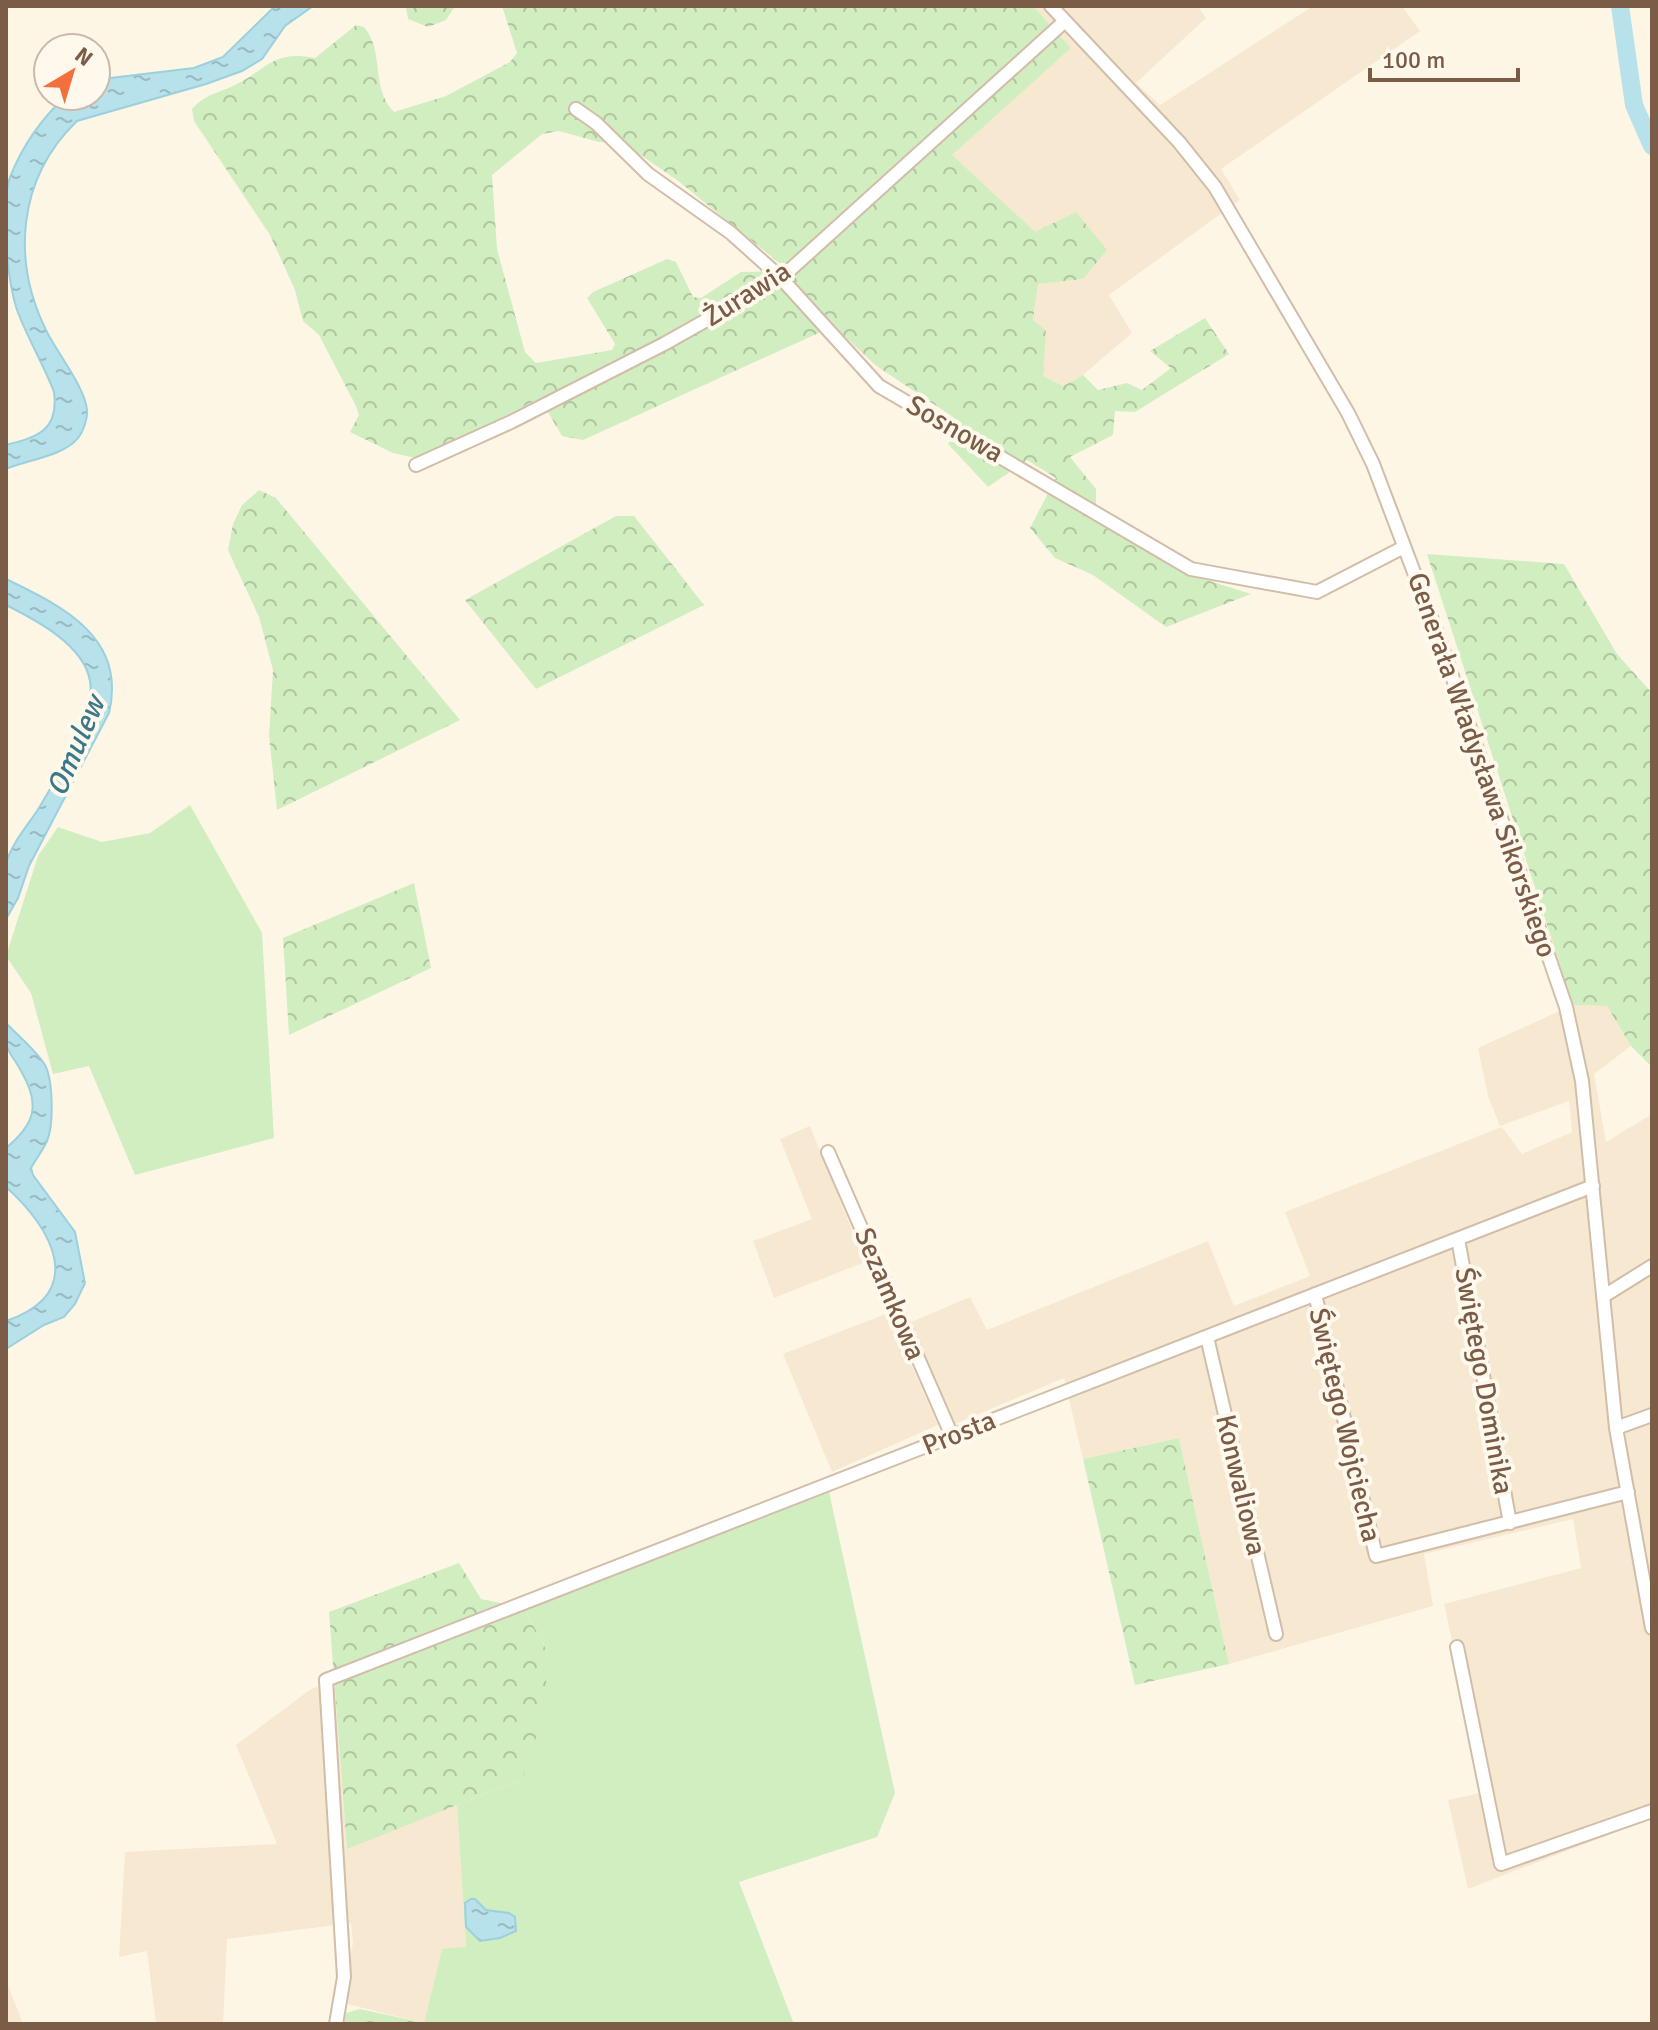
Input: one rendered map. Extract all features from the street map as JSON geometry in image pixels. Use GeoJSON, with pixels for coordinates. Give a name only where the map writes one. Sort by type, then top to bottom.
{"type":"FeatureCollection","features":[{"type":"Feature","properties":{"kind":"street","name":"Generała Władysława Sikorskiego"},"geometry":{"type":"LineString","coordinates":[[1051,6],[1179,142],[1215,187],[1348,413],[1373,464],[1440,641],[1566,1007],[1582,1081],[1616,1428],[1651,1622]]}},
{"type":"Feature","properties":{"kind":"street","name":"Żurawia"},"geometry":{"type":"LineString","coordinates":[[416,465],[511,422],[652,350],[781,278],[1065,21]]}},
{"type":"Feature","properties":{"kind":"street","name":"Sosnowa"},"geometry":{"type":"LineString","coordinates":[[576,109],[596,123],[648,174],[731,233],[781,278],[879,386],[1191,569],[1317,592],[1404,547]]}},
{"type":"Feature","properties":{"kind":"street","name":"Sezamkowa"},"geometry":{"type":"LineString","coordinates":[[828,1152],[952,1436]]}},
{"type":"Feature","properties":{"kind":"street","name":"Prosta"},"geometry":{"type":"LineString","coordinates":[[336,2024],[344,1977],[326,1680],[1593,1186]]}},
{"type":"Feature","properties":{"kind":"street","name":"Świętego Dominika"},"geometry":{"type":"LineString","coordinates":[[1458,1239],[1510,1523]]}},
{"type":"Feature","properties":{"kind":"street"},"geometry":{"type":"LineString","coordinates":[[1604,1296],[1652,1266]]}},
{"type":"Feature","properties":{"kind":"street","name":"Świętego Wojciecha"},"geometry":{"type":"LineString","coordinates":[[1315,1294],[1376,1556],[1510,1523]]}},
{"type":"Feature","properties":{"kind":"street","name":"Konwaliowa"},"geometry":{"type":"LineString","coordinates":[[1207,1337],[1276,1634]]}},
{"type":"Feature","properties":{"kind":"street"},"geometry":{"type":"LineString","coordinates":[[1616,1428],[1652,1415]]}},
{"type":"Feature","properties":{"kind":"street"},"geometry":{"type":"LineString","coordinates":[[1510,1523],[1628,1492]]}},
{"type":"Feature","properties":{"kind":"street"},"geometry":{"type":"LineString","coordinates":[[1457,1647],[1501,1864],[1652,1811]]}},
{"type":"Feature","properties":{"kind":"shaded area"},"geometry":{"type":"Polygon","coordinates":[[[1033,6],[1198,6],[1206,18],[1136,83],[1160,105],[1313,6],[1402,6],[1420,31],[1221,169],[1240,200],[1109,295],[1132,333],[1083,375],[1063,386],[1042,376],[1046,330],[1033,320],[1038,284],[1083,279],[951,155],[1071,48],[1033,6]]]}},
{"type":"Feature","properties":{"kind":"shaded area"},"geometry":{"type":"Polygon","coordinates":[[[1573,1005],[1607,1006],[1631,1046],[1594,1074],[1606,1142],[1652,1114],[1652,1818],[1468,1889],[1448,1800],[1485,1792],[1444,1604],[1581,1568],[1573,1519],[1424,1554],[1433,1606],[1229,1664],[1179,1438],[1083,1459],[1064,1378],[955,1424],[911,1322],[970,1297],[987,1330],[1208,1241],[1234,1306],[1310,1276],[1285,1212],[1502,1127],[1522,1154],[1572,1132],[1569,1101],[1500,1126],[1488,1096],[1478,1048],[1573,1005]]]}},
{"type":"Feature","properties":{"kind":"shaded area"},"geometry":{"type":"Polygon","coordinates":[[[810,1126],[865,1262],[774,1298],[753,1241],[812,1219],[780,1139],[810,1126]]]}},
{"type":"Feature","properties":{"kind":"shaded area"},"geometry":{"type":"Polygon","coordinates":[[[888,1313],[938,1425],[832,1472],[783,1354],[888,1313]]]}},
{"type":"Feature","properties":{"kind":"shaded area"},"geometry":{"type":"Polygon","coordinates":[[[334,1681],[347,1848],[457,1805],[466,1948],[442,1949],[424,2023],[343,2003],[353,1942],[351,1923],[227,1939],[223,2024],[156,2024],[147,1951],[119,1957],[125,1852],[277,1844],[236,1745],[311,1689],[334,1681]]]}},
{"type":"Feature","properties":{"kind":"shaded area"},"geometry":{"type":"Polygon","coordinates":[[[6,1980],[23,2024],[6,2024],[6,1980]]]}},
{"type":"Feature","properties":{"kind":"green space"},"geometry":{"type":"Polygon","coordinates":[[[406,6],[455,6],[446,20],[428,27],[408,19],[406,6]]]}},
{"type":"Feature","properties":{"kind":"green space"},"geometry":{"type":"Polygon","coordinates":[[[502,6],[1033,6],[1071,48],[952,155],[1035,232],[1076,212],[1107,250],[1083,279],[1038,284],[1033,320],[1046,330],[1043,376],[1063,386],[1083,375],[1098,390],[1127,383],[1142,390],[1171,368],[1150,351],[1205,318],[1229,354],[1135,412],[1115,411],[1113,435],[1070,457],[1096,489],[1096,520],[1181,572],[1251,594],[1166,627],[1093,575],[1055,558],[1030,528],[1056,478],[1027,460],[988,487],[948,444],[962,423],[875,365],[834,326],[583,440],[562,436],[542,402],[534,401],[420,459],[393,453],[350,432],[359,415],[356,406],[319,335],[303,321],[295,290],[270,235],[194,121],[192,109],[207,97],[235,85],[272,62],[290,56],[315,58],[356,25],[364,27],[370,37],[382,92],[394,112],[446,96],[510,62],[517,53],[502,6]],[[559,131],[542,134],[492,175],[497,249],[525,352],[536,363],[612,350],[615,344],[587,298],[593,292],[667,259],[676,262],[693,297],[701,298],[741,272],[789,271],[677,180],[623,143],[599,142],[559,131]]]}},
{"type":"Feature","properties":{"kind":"green space"},"geometry":{"type":"Polygon","coordinates":[[[259,490],[276,498],[460,720],[277,810],[269,736],[273,670],[259,617],[228,550],[233,524],[242,505],[259,490]]]}},
{"type":"Feature","properties":{"kind":"green space"},"geometry":{"type":"Polygon","coordinates":[[[616,516],[634,516],[704,605],[536,689],[465,600],[616,516]]]}},
{"type":"Feature","properties":{"kind":"green space"},"geometry":{"type":"Polygon","coordinates":[[[1427,554],[1564,564],[1617,654],[1652,693],[1652,1067],[1631,1046],[1607,1006],[1573,1005],[1427,554]]]}},
{"type":"Feature","properties":{"kind":"green space"},"geometry":{"type":"Polygon","coordinates":[[[190,805],[262,933],[274,1138],[135,1175],[89,1066],[53,1074],[31,993],[6,956],[38,856],[58,827],[102,842],[150,833],[190,805]]]}},
{"type":"Feature","properties":{"kind":"green space"},"geometry":{"type":"Polygon","coordinates":[[[414,883],[431,968],[289,1035],[283,938],[414,883]]]}},
{"type":"Feature","properties":{"kind":"green space"},"geometry":{"type":"Polygon","coordinates":[[[1179,1438],[1229,1664],[1135,1685],[1083,1459],[1179,1438]]]}},
{"type":"Feature","properties":{"kind":"green space"},"geometry":{"type":"Polygon","coordinates":[[[829,1492],[895,1793],[877,1837],[739,1882],[794,2024],[424,2023],[442,1949],[466,1947],[457,1805],[522,1779],[548,1653],[524,1608],[829,1492]]]}},
{"type":"Feature","properties":{"kind":"green space"},"geometry":{"type":"Polygon","coordinates":[[[459,1563],[481,1599],[524,1608],[548,1653],[544,1714],[522,1779],[347,1849],[329,1612],[459,1563]]]}},
{"type":"Feature","properties":{"kind":"green space"},"geometry":{"type":"Polygon","coordinates":[[[360,2009],[429,2024],[342,2024],[346,2013],[360,2009]]]}},
{"type":"Feature","properties":{"kind":"water"},"geometry":{"type":"Polygon","coordinates":[[[275,6],[313,6],[285,26],[262,59],[242,71],[112,111],[112,78],[194,68],[223,57],[275,6]]]}},
{"type":"Feature","properties":{"kind":"water"},"geometry":{"type":"Polygon","coordinates":[[[108,112],[77,121],[57,144],[42,169],[26,222],[28,278],[36,307],[82,392],[87,417],[82,432],[72,444],[6,469],[6,445],[28,439],[44,430],[55,405],[54,392],[16,307],[5,223],[10,177],[27,144],[49,114],[108,112]]]}},
{"type":"Feature","properties":{"kind":"water","name":"Omulew"},"geometry":{"type":"Polygon","coordinates":[[[6,579],[49,601],[86,628],[100,645],[109,664],[112,687],[109,713],[29,866],[18,898],[6,919],[4,877],[8,857],[54,783],[81,730],[87,712],[90,681],[79,656],[69,645],[44,626],[6,605],[6,579]]]}},
{"type":"Feature","properties":{"kind":"water"},"geometry":{"type":"Polygon","coordinates":[[[6,1023],[37,1054],[48,1072],[51,1124],[45,1144],[31,1168],[75,1232],[85,1283],[75,1304],[64,1317],[44,1325],[6,1349],[6,1321],[31,1309],[47,1294],[54,1277],[54,1259],[48,1240],[37,1222],[6,1187],[6,1148],[29,1122],[33,1104],[27,1083],[7,1046],[6,1023]]]}},
{"type":"Feature","properties":{"kind":"water"},"geometry":{"type":"Polygon","coordinates":[[[471,1899],[486,1910],[509,1913],[515,1917],[516,1931],[500,1938],[480,1941],[466,1927],[465,1903],[471,1899]]]}},
{"type":"Feature","properties":{"kind":"waterway"},"geometry":{"type":"LineString","coordinates":[[1620,6],[1634,105],[1652,146]]}}]}
